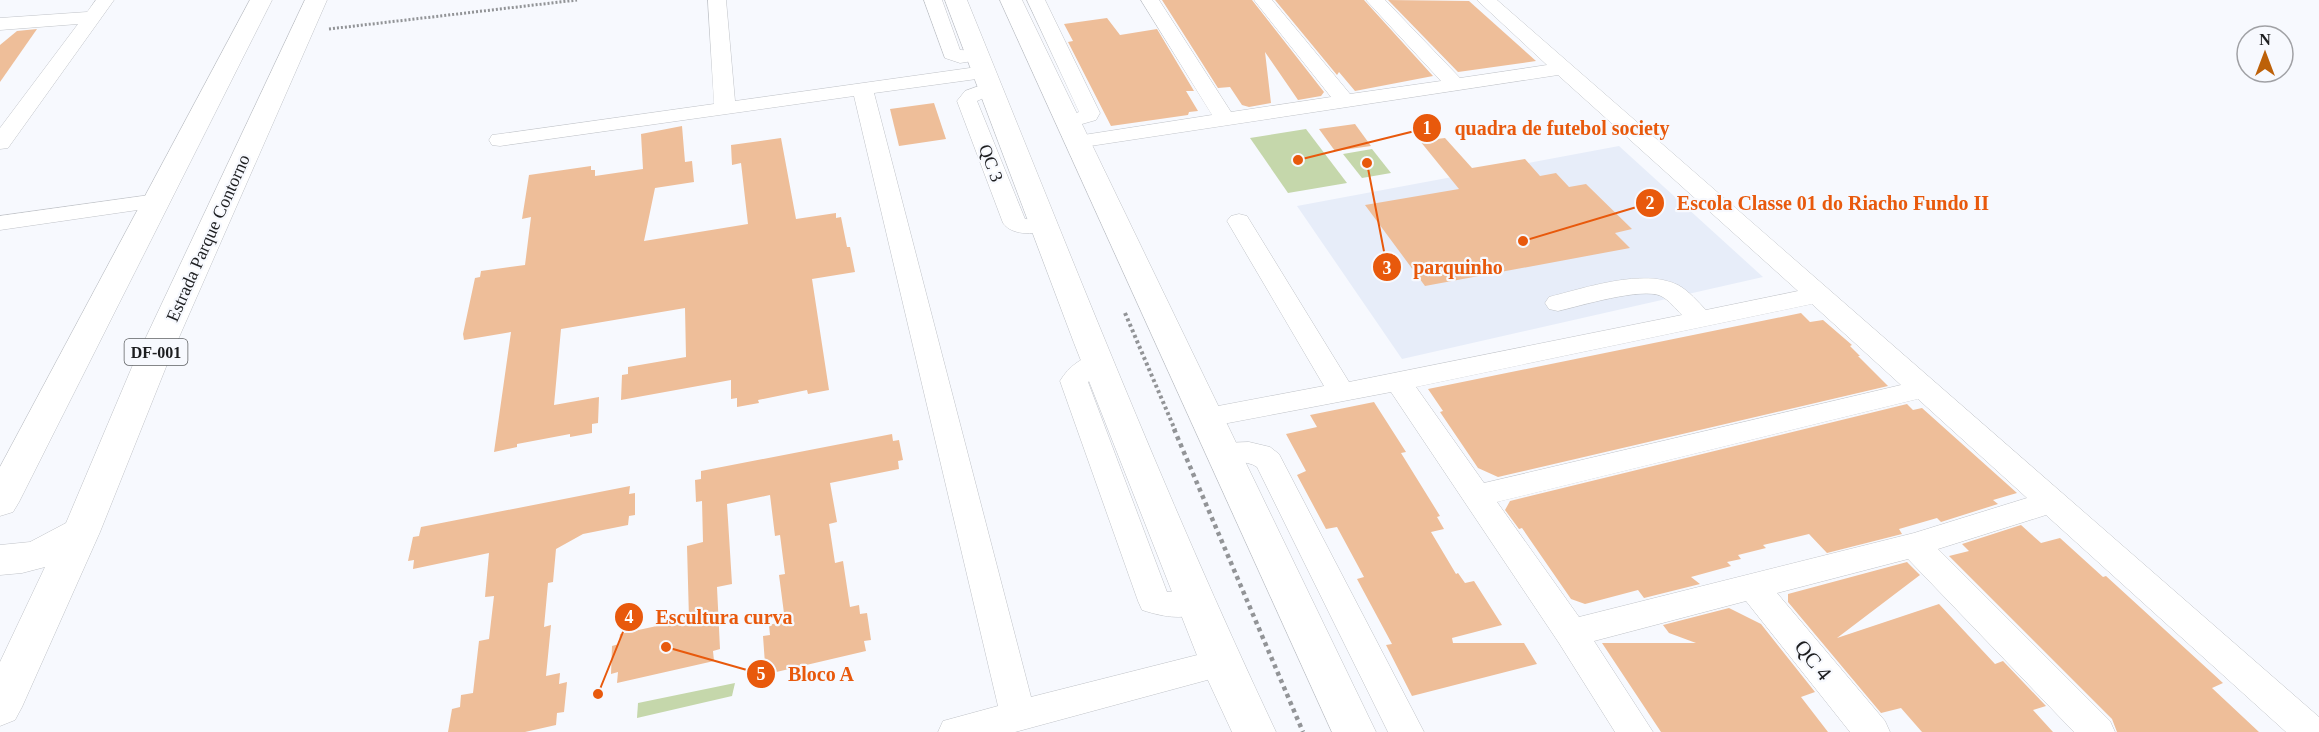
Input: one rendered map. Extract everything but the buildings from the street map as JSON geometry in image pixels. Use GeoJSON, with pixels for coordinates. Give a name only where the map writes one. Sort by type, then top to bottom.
{"type":"FeatureCollection","features":[{"type":"Feature","properties":{"kind":"main road"},"geometry":{"type":"LineString","coordinates":[[0,502],[10,464],[157,201],[261,0]]}},
{"type":"Feature","properties":{"kind":"main road","name":"Estrada Parque Contorno"},"geometry":{"type":"LineString","coordinates":[[1,698],[81,532],[149,367],[316,0]]}},
{"type":"Feature","properties":{"kind":"main road"},"geometry":{"type":"LineString","coordinates":[[985,4],[984,72],[1098,362],[1247,729]]}},
{"type":"Feature","properties":{"kind":"main road"},"geometry":{"type":"LineString","coordinates":[[985,4],[1073,132],[1354,732]]}},
{"type":"Feature","properties":{"kind":"main road"},"geometry":{"type":"LineString","coordinates":[[0,560],[26,559],[42,554],[81,532]]}},
{"type":"Feature","properties":{"kind":"street"},"geometry":{"type":"LineString","coordinates":[[0,143],[105,0]]}},
{"type":"Feature","properties":{"kind":"street"},"geometry":{"type":"LineString","coordinates":[[717,0],[725,109]]}},
{"type":"Feature","properties":{"kind":"street"},"geometry":{"type":"LineString","coordinates":[[1150,0],[1225,119]]}},
{"type":"Feature","properties":{"kind":"street"},"geometry":{"type":"LineString","coordinates":[[1263,0],[1345,101]]}},
{"type":"Feature","properties":{"kind":"street"},"geometry":{"type":"LineString","coordinates":[[1375,0],[1454,83]]}},
{"type":"Feature","properties":{"kind":"street"},"geometry":{"type":"LineString","coordinates":[[1486,0],[1819,295],[1922,390],[2311,732]]}},
{"type":"Feature","properties":{"kind":"street"},"geometry":{"type":"LineString","coordinates":[[1502,0],[1706,175],[1939,390],[2319,714]]}},
{"type":"Feature","properties":{"kind":"street"},"geometry":{"type":"LineString","coordinates":[[0,24],[87,24]]}},
{"type":"Feature","properties":{"kind":"street"},"geometry":{"type":"LineString","coordinates":[[0,41],[87,24]]}},
{"type":"Feature","properties":{"kind":"street"},"geometry":{"type":"LineString","coordinates":[[1073,132],[1225,119],[1563,68]]}},
{"type":"Feature","properties":{"kind":"street"},"geometry":{"type":"LineString","coordinates":[[500,140],[984,72]]}},
{"type":"Feature","properties":{"kind":"street"},"geometry":{"type":"LineString","coordinates":[[863,90],[1018,716]]}},
{"type":"Feature","properties":{"kind":"street"},"geometry":{"type":"LineString","coordinates":[[0,224],[157,201]]}},
{"type":"Feature","properties":{"kind":"street"},"geometry":{"type":"LineString","coordinates":[[1239,221],[1341,392]]}},
{"type":"Feature","properties":{"kind":"street"},"geometry":{"type":"LineString","coordinates":[[1558,303],[1638,287],[1659,287],[1668,290],[1701,320]]}},
{"type":"Feature","properties":{"kind":"street"},"geometry":{"type":"LineString","coordinates":[[1207,417],[1398,382],[1819,295]]}},
{"type":"Feature","properties":{"kind":"street"},"geometry":{"type":"LineString","coordinates":[[1398,382],[1635,732]]}},
{"type":"Feature","properties":{"kind":"street"},"geometry":{"type":"LineString","coordinates":[[1477,496],[1922,390]]}},
{"type":"Feature","properties":{"kind":"street"},"geometry":{"type":"LineString","coordinates":[[1225,453],[1263,454],[1269,461],[1406,732]]}},
{"type":"Feature","properties":{"kind":"street"},"geometry":{"type":"LineString","coordinates":[[1570,633],[1754,588],[1914,545],[2052,502]]}},
{"type":"Feature","properties":{"kind":"street"},"geometry":{"type":"LineString","coordinates":[[1914,545],[2097,732]]}},
{"type":"Feature","properties":{"kind":"street","name":"QC 4"},"geometry":{"type":"LineString","coordinates":[[1754,588],[1872,732]]}},
{"type":"Feature","properties":{"kind":"street"},"geometry":{"type":"LineString","coordinates":[[956,732],[1221,663]]}},
{"type":"Feature","properties":{"kind":"path"},"geometry":{"type":"LineString","coordinates":[[301,33],[577,0]]}},
{"type":"Feature","properties":{"kind":"path"},"geometry":{"type":"LineString","coordinates":[[1122,307],[1303,732]]}},
{"type":"Feature","properties":{"kind":"shaded area"},"geometry":{"type":"Polygon","coordinates":[[[1619,146],[1763,277],[1402,359],[1297,206],[1619,146]]]}},
{"type":"Feature","properties":{"kind":"green space"},"geometry":{"type":"Polygon","coordinates":[[[1306,129],[1347,183],[1288,193],[1250,138],[1306,129]]]}},
{"type":"Feature","properties":{"kind":"green space"},"geometry":{"type":"Polygon","coordinates":[[[1372,149],[1391,173],[1362,178],[1343,154],[1372,149]]]}},
{"type":"Feature","properties":{"kind":"green space"},"geometry":{"type":"Polygon","coordinates":[[[735,683],[732,696],[637,718],[638,703],[735,683]]]}},
{"type":"Feature","properties":{"kind":"place","name":"quadra de futebol society"},"geometry":{"type":"Point","coordinates":[1298,160]}},
{"type":"Feature","properties":{"kind":"place","name":"parquinho"},"geometry":{"type":"Point","coordinates":[1367,163]}},
{"type":"Feature","properties":{"kind":"place","name":"Escola Classe 01 do Riacho Fundo II"},"geometry":{"type":"Point","coordinates":[1523,241]}},
{"type":"Feature","properties":{"kind":"place","name":"Bloco A"},"geometry":{"type":"Point","coordinates":[666,647]}},
{"type":"Feature","properties":{"kind":"place","name":"Escultura curva"},"geometry":{"type":"Point","coordinates":[598,694]}}]}
